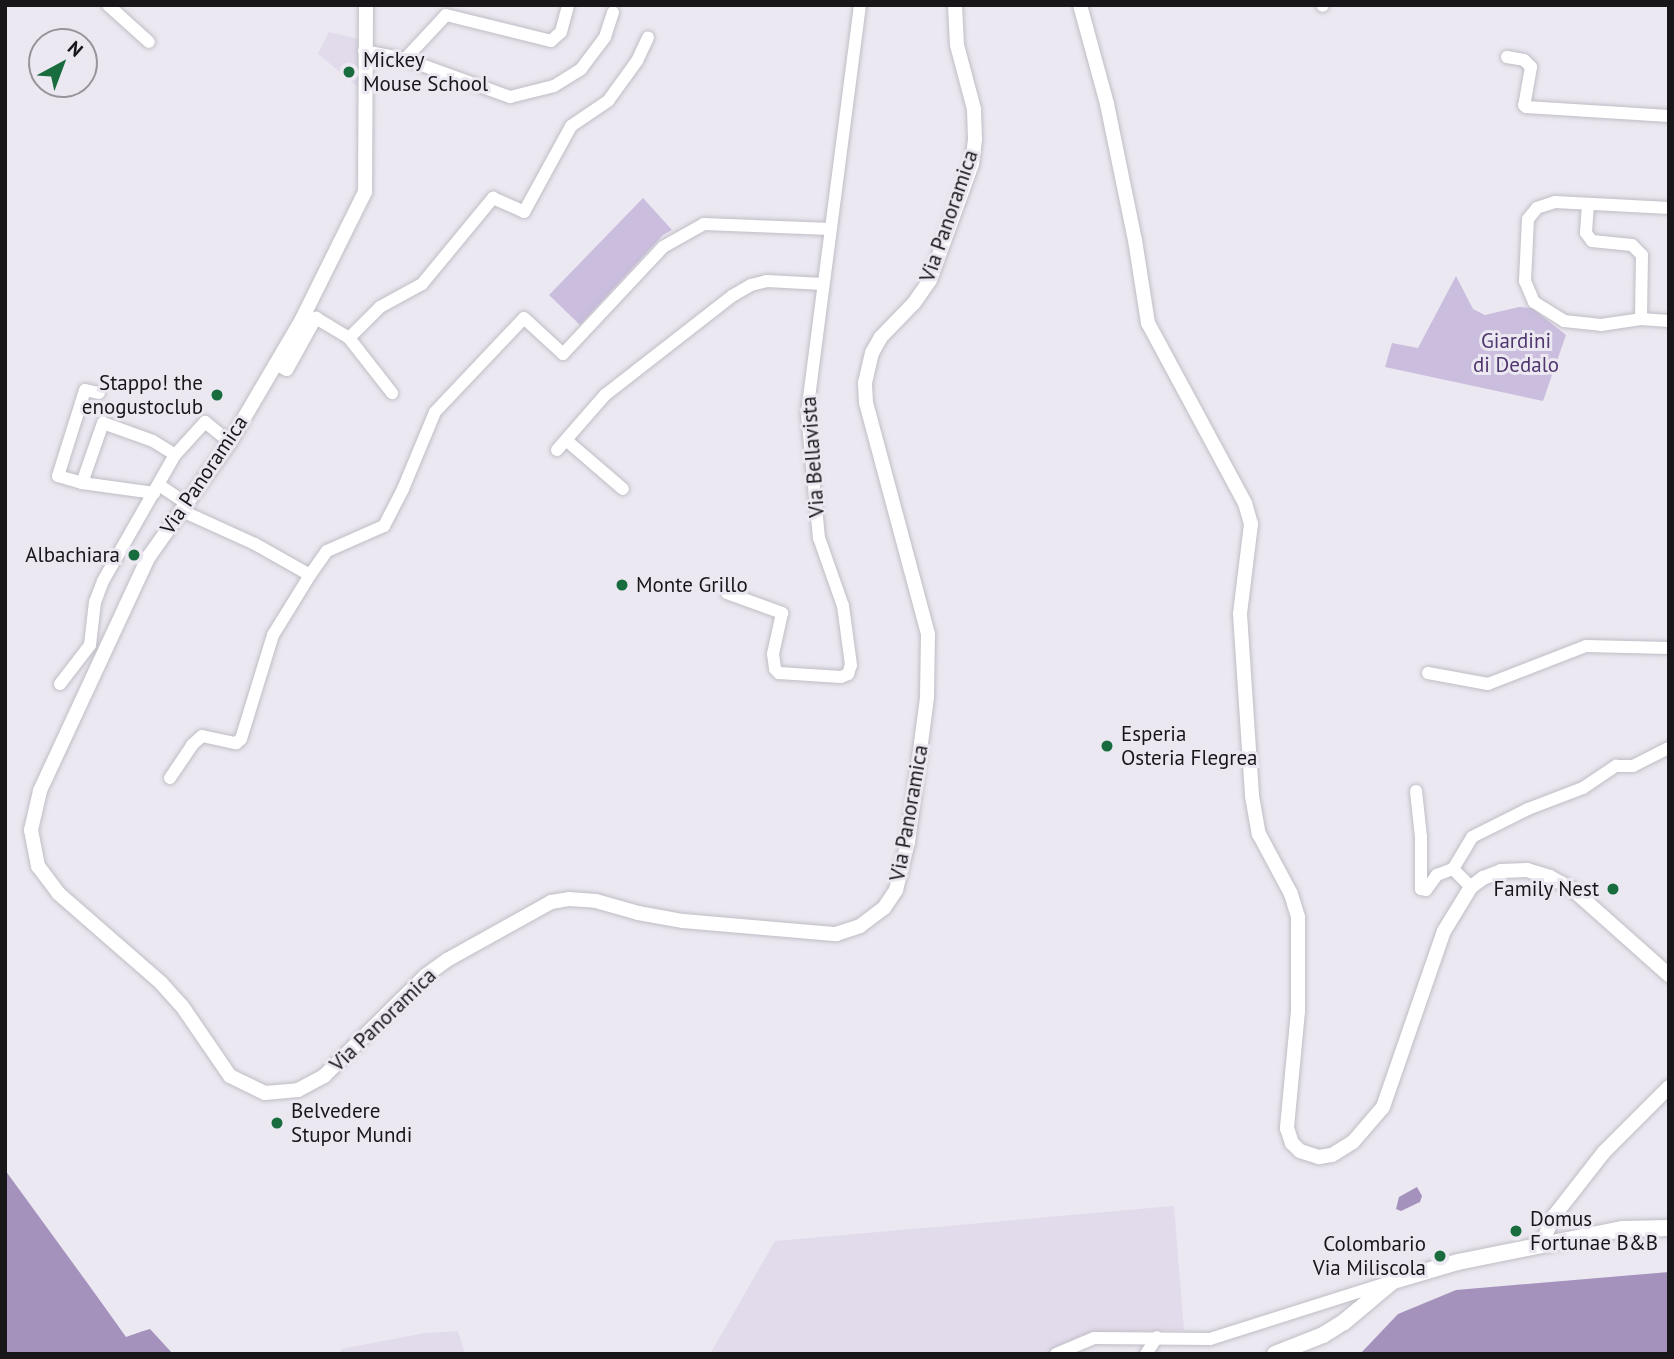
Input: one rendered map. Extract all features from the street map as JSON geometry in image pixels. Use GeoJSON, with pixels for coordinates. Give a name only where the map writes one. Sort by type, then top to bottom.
{"type":"FeatureCollection","features":[{"type":"Feature","properties":{"kind":"main road"},"geometry":{"type":"LineString","coordinates":[[1275,1354],[1333,1329],[1394,1280],[1458,1262],[1622,1229],[1669,1228]]}},
{"type":"Feature","properties":{"kind":"street"},"geometry":{"type":"LineString","coordinates":[[108,5],[149,42]]}},
{"type":"Feature","properties":{"kind":"street","name":"Via Panoramica"},"geometry":{"type":"LineString","coordinates":[[366,5],[365,192],[301,321],[230,442],[148,558],[40,791],[31,830],[38,866],[58,893],[162,983],[182,1006],[230,1076],[265,1093],[298,1090],[324,1076],[425,976],[447,960],[551,902],[569,899],[596,901],[683,921],[836,934],[860,926],[884,908],[896,890],[902,873],[927,697],[928,634],[869,415],[865,383],[872,353],[881,337],[914,303],[930,280],[972,164],[974,109],[957,45],[955,5]]}},
{"type":"Feature","properties":{"kind":"street"},"geometry":{"type":"LineString","coordinates":[[405,59],[446,15],[551,41],[561,32],[568,5]]}},
{"type":"Feature","properties":{"kind":"street","name":"Via Bellavista"},"geometry":{"type":"LineString","coordinates":[[727,593],[782,613],[773,654],[775,669],[779,673],[841,677],[848,674],[850,665],[843,606],[819,538],[807,413],[860,5]]}},
{"type":"Feature","properties":{"kind":"street"},"geometry":{"type":"LineString","coordinates":[[1080,5],[1107,104],[1135,240],[1148,323],[1245,503],[1251,524],[1240,614],[1252,796],[1259,834],[1291,894],[1298,917],[1298,998],[1287,1128],[1292,1143],[1300,1151],[1319,1157],[1332,1155],[1353,1142],[1383,1107],[1444,931],[1471,887],[1501,871],[1527,870],[1550,877],[1572,889],[1669,975]]}},
{"type":"Feature","properties":{"kind":"street"},"geometry":{"type":"LineString","coordinates":[[364,51],[405,59],[510,97],[554,86],[581,69],[605,37],[613,12]]}},
{"type":"Feature","properties":{"kind":"street"},"geometry":{"type":"LineString","coordinates":[[349,338],[380,307],[422,284],[493,198],[524,212],[571,126],[608,101],[637,61],[648,37]]}},
{"type":"Feature","properties":{"kind":"street"},"geometry":{"type":"LineString","coordinates":[[1507,57],[1524,60],[1531,67],[1524,104],[1526,107],[1669,116]]}},
{"type":"Feature","properties":{"kind":"street"},"geometry":{"type":"LineString","coordinates":[[1669,208],[1555,202],[1537,208],[1528,219],[1525,281],[1534,302],[1564,321],[1601,325],[1641,319],[1669,321]]}},
{"type":"Feature","properties":{"kind":"street"},"geometry":{"type":"LineString","coordinates":[[1588,204],[1586,233],[1592,241],[1632,244],[1642,255],[1641,319]]}},
{"type":"Feature","properties":{"kind":"street"},"geometry":{"type":"LineString","coordinates":[[170,778],[202,736],[236,743],[242,739],[273,635],[310,575],[327,551],[384,526],[403,489],[435,412],[524,318],[563,354],[663,247],[704,223],[830,229]]}},
{"type":"Feature","properties":{"kind":"street"},"geometry":{"type":"LineString","coordinates":[[557,450],[605,395],[732,296],[751,285],[767,281],[823,284]]}},
{"type":"Feature","properties":{"kind":"street"},"geometry":{"type":"LineString","coordinates":[[275,364],[286,370],[316,318],[349,338],[392,393]]}},
{"type":"Feature","properties":{"kind":"street"},"geometry":{"type":"LineString","coordinates":[[99,393],[85,390],[58,476],[82,483],[157,489],[183,507],[310,575]]}},
{"type":"Feature","properties":{"kind":"street"},"geometry":{"type":"LineString","coordinates":[[60,684],[90,645],[95,602],[103,581],[175,455],[205,422],[230,442]]}},
{"type":"Feature","properties":{"kind":"street"},"geometry":{"type":"LineString","coordinates":[[82,483],[103,423],[153,441],[175,455]]}},
{"type":"Feature","properties":{"kind":"street"},"geometry":{"type":"LineString","coordinates":[[566,440],[623,489]]}},
{"type":"Feature","properties":{"kind":"street"},"geometry":{"type":"LineString","coordinates":[[1428,673],[1488,684],[1586,646],[1669,648]]}},
{"type":"Feature","properties":{"kind":"street"},"geometry":{"type":"LineString","coordinates":[[1416,791],[1421,837],[1421,889],[1426,890],[1437,875],[1453,869],[1472,837],[1528,809],[1583,788],[1616,766],[1633,766],[1668,748]]}},
{"type":"Feature","properties":{"kind":"street"},"geometry":{"type":"LineString","coordinates":[[1453,869],[1471,887]]}},
{"type":"Feature","properties":{"kind":"street"},"geometry":{"type":"LineString","coordinates":[[1541,1245],[1554,1216],[1604,1153],[1669,1087]]}},
{"type":"Feature","properties":{"kind":"street"},"geometry":{"type":"LineString","coordinates":[[1056,1354],[1094,1338],[1210,1339],[1394,1280]]}},
{"type":"Feature","properties":{"kind":"street"},"geometry":{"type":"LineString","coordinates":[[1146,1354],[1157,1337]]}},
{"type":"Feature","properties":{"kind":"shaded area","name":"Mickey Mouse School"},"geometry":{"type":"Polygon","coordinates":[[[329,32],[359,39],[360,89],[318,54],[329,32]]]}},
{"type":"Feature","properties":{"kind":"shaded area"},"geometry":{"type":"Polygon","coordinates":[[[5,1170],[126,1336],[150,1329],[173,1354],[5,1354],[5,1170]]]}},
{"type":"Feature","properties":{"kind":"shaded area"},"geometry":{"type":"Polygon","coordinates":[[[1417,1187],[1422,1196],[1420,1202],[1401,1211],[1396,1209],[1399,1197],[1417,1187]]]}},
{"type":"Feature","properties":{"kind":"shaded area"},"geometry":{"type":"Polygon","coordinates":[[[1174,1206],[1184,1330],[1103,1332],[1049,1354],[710,1354],[775,1241],[1174,1206]]]}},
{"type":"Feature","properties":{"kind":"shaded area"},"geometry":{"type":"Polygon","coordinates":[[[1669,1272],[1669,1354],[1360,1354],[1398,1314],[1456,1290],[1669,1272]]]}},
{"type":"Feature","properties":{"kind":"shaded area"},"geometry":{"type":"Polygon","coordinates":[[[458,1331],[465,1354],[341,1354],[341,1349],[425,1333],[458,1331]]]}},
{"type":"Feature","properties":{"kind":"green space"},"geometry":{"type":"Polygon","coordinates":[[[643,198],[672,230],[663,235],[580,325],[549,295],[643,198]]]}},
{"type":"Feature","properties":{"kind":"green space","name":"Giardini di Dedalo"},"geometry":{"type":"Polygon","coordinates":[[[1456,276],[1473,309],[1485,315],[1519,307],[1532,308],[1566,335],[1543,401],[1385,367],[1392,343],[1418,348],[1456,276]]]}},
{"type":"Feature","properties":{"kind":"pier"},"geometry":{"type":"Polygon","coordinates":[[[5,1166],[127,1332],[140,1332],[126,1337],[5,1166]]]}},
{"type":"Feature","properties":{"kind":"place","name":"Mickey Mouse School"},"geometry":{"type":"Point","coordinates":[349,72]}},
{"type":"Feature","properties":{"kind":"place","name":"Stappo! the enogustoclub"},"geometry":{"type":"Point","coordinates":[217,395]}},
{"type":"Feature","properties":{"kind":"place","name":"Albachiara"},"geometry":{"type":"Point","coordinates":[134,555]}},
{"type":"Feature","properties":{"kind":"place","name":"Monte Grillo"},"geometry":{"type":"Point","coordinates":[622,585]}},
{"type":"Feature","properties":{"kind":"place","name":"Esperia Osteria Flegrea"},"geometry":{"type":"Point","coordinates":[1107,746]}},
{"type":"Feature","properties":{"kind":"place","name":"Family Nest"},"geometry":{"type":"Point","coordinates":[1613,889]}},
{"type":"Feature","properties":{"kind":"place","name":"Belvedere Stupor Mundi"},"geometry":{"type":"Point","coordinates":[277,1123]}},
{"type":"Feature","properties":{"kind":"place","name":"Domus Fortunae B&B"},"geometry":{"type":"Point","coordinates":[1516,1231]}},
{"type":"Feature","properties":{"kind":"place","name":"Colombario Via Miliscola"},"geometry":{"type":"Point","coordinates":[1440,1256]}}]}
